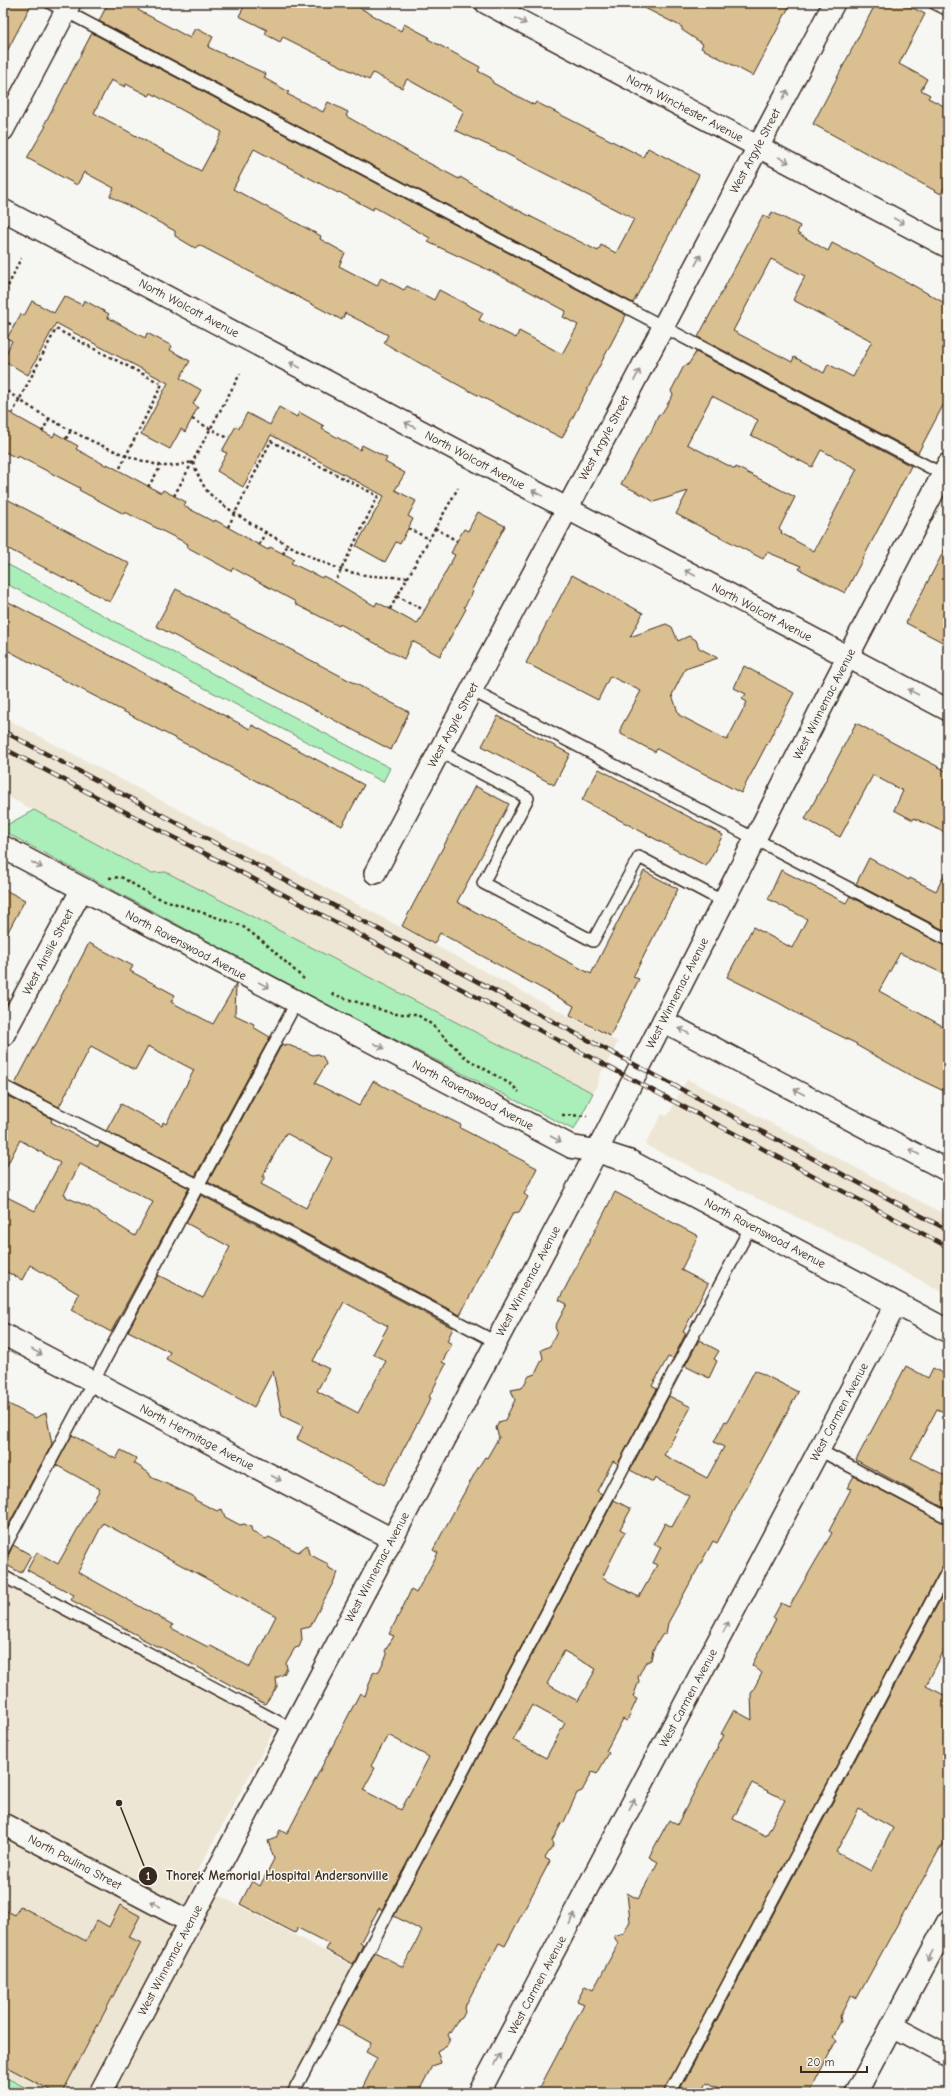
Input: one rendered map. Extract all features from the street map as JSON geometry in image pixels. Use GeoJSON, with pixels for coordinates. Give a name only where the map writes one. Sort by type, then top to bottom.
{"type":"FeatureCollection","features":[{"type":"Feature","properties":{"kind":"street","name":"North Winchester Avenue"},"geometry":{"type":"LineString","coordinates":[[486,3],[948,247]]}},
{"type":"Feature","properties":{"kind":"street","name":"West Argyle Street"},"geometry":{"type":"LineString","coordinates":[[375,873],[834,3]]}},
{"type":"Feature","properties":{"kind":"street"},"geometry":{"type":"LineString","coordinates":[[3,130],[62,6]]}},
{"type":"Feature","properties":{"kind":"street","name":"North Wolcott Avenue"},"geometry":{"type":"LineString","coordinates":[[3,210],[948,710]]}},
{"type":"Feature","properties":{"kind":"street","name":"West Winnemac Avenue"},"geometry":{"type":"LineString","coordinates":[[100,2093],[597,1151],[848,657],[946,472]]}},
{"type":"Feature","properties":{"kind":"street","name":"North Ravenswood Avenue"},"geometry":{"type":"LineString","coordinates":[[3,847],[296,1003],[572,1147],[597,1151],[631,1162],[948,1331]]}},
{"type":"Feature","properties":{"kind":"street","name":"West Ainslie Street"},"geometry":{"type":"LineString","coordinates":[[3,1036],[88,892]]}},
{"type":"Feature","properties":{"kind":"street"},"geometry":{"type":"LineString","coordinates":[[663,1021],[948,1171]]}},
{"type":"Feature","properties":{"kind":"street","name":"West Carmen Avenue"},"geometry":{"type":"LineString","coordinates":[[479,2093],[896,1304]]}},
{"type":"Feature","properties":{"kind":"street","name":"North Hermitage Avenue"},"geometry":{"type":"LineString","coordinates":[[3,1334],[392,1539]]}},
{"type":"Feature","properties":{"kind":"street","name":"North Paulina Street"},"geometry":{"type":"LineString","coordinates":[[3,1824],[190,1922]]}},
{"type":"Feature","properties":{"kind":"street"},"geometry":{"type":"LineString","coordinates":[[856,2093],[948,1922]]}},
{"type":"Feature","properties":{"kind":"street"},"geometry":{"type":"LineString","coordinates":[[892,2026],[948,2056]]}},
{"type":"Feature","properties":{"kind":"lane"},"geometry":{"type":"LineString","coordinates":[[934,3],[948,10]]}},
{"type":"Feature","properties":{"kind":"lane"},"geometry":{"type":"LineString","coordinates":[[62,6],[663,326],[946,472]]}},
{"type":"Feature","properties":{"kind":"lane"},"geometry":{"type":"LineString","coordinates":[[471,690],[756,838],[948,940]]}},
{"type":"Feature","properties":{"kind":"lane"},"geometry":{"type":"LineString","coordinates":[[440,751],[528,798],[483,882],[594,942],[639,856],[724,902]]}},
{"type":"Feature","properties":{"kind":"lane"},"geometry":{"type":"LineString","coordinates":[[3,1550],[296,1003]]}},
{"type":"Feature","properties":{"kind":"lane"},"geometry":{"type":"LineString","coordinates":[[3,1086],[198,1185],[496,1342]]}},
{"type":"Feature","properties":{"kind":"lane"},"geometry":{"type":"LineString","coordinates":[[293,2093],[751,1226]]}},
{"type":"Feature","properties":{"kind":"lane"},"geometry":{"type":"LineString","coordinates":[[819,1450],[948,1518]]}},
{"type":"Feature","properties":{"kind":"lane"},"geometry":{"type":"LineString","coordinates":[[670,2093],[948,1570]]}},
{"type":"Feature","properties":{"kind":"lane"},"geometry":{"type":"LineString","coordinates":[[3,1576],[292,1728]]}},
{"type":"Feature","properties":{"kind":"path"},"geometry":{"type":"LineString","coordinates":[[3,297],[21,258]]}},
{"type":"Feature","properties":{"kind":"path"},"geometry":{"type":"LineString","coordinates":[[3,320],[14,326]]}},
{"type":"Feature","properties":{"kind":"path"},"geometry":{"type":"LineString","coordinates":[[12,414],[56,329],[127,365],[162,384],[119,470]]}},
{"type":"Feature","properties":{"kind":"path"},"geometry":{"type":"LineString","coordinates":[[174,496],[240,374]]}},
{"type":"Feature","properties":{"kind":"path"},"geometry":{"type":"LineString","coordinates":[[3,388],[19,400],[71,430],[115,452],[160,466],[193,462]]}},
{"type":"Feature","properties":{"kind":"path"},"geometry":{"type":"LineString","coordinates":[[42,432],[50,417]]}},
{"type":"Feature","properties":{"kind":"path"},"geometry":{"type":"LineString","coordinates":[[192,419],[228,438]]}},
{"type":"Feature","properties":{"kind":"path"},"geometry":{"type":"LineString","coordinates":[[66,440],[71,430]]}},
{"type":"Feature","properties":{"kind":"path"},"geometry":{"type":"LineString","coordinates":[[228,527],[236,514],[272,441],[378,496],[335,582]]}},
{"type":"Feature","properties":{"kind":"path"},"geometry":{"type":"LineString","coordinates":[[193,462],[200,480],[209,493],[236,514],[288,544],[341,570],[379,577],[408,577]]}},
{"type":"Feature","properties":{"kind":"path"},"geometry":{"type":"LineString","coordinates":[[148,487],[160,466]]}},
{"type":"Feature","properties":{"kind":"path"},"geometry":{"type":"LineString","coordinates":[[390,609],[458,488]]}},
{"type":"Feature","properties":{"kind":"path"},"geometry":{"type":"LineString","coordinates":[[408,528],[429,539]]}},
{"type":"Feature","properties":{"kind":"path"},"geometry":{"type":"LineString","coordinates":[[435,528],[457,541]]}},
{"type":"Feature","properties":{"kind":"path"},"geometry":{"type":"LineString","coordinates":[[259,546],[266,531]]}},
{"type":"Feature","properties":{"kind":"path"},"geometry":{"type":"LineString","coordinates":[[283,554],[288,544]]}},
{"type":"Feature","properties":{"kind":"path"},"geometry":{"type":"LineString","coordinates":[[397,596],[424,610]]}},
{"type":"Feature","properties":{"kind":"path"},"geometry":{"type":"LineString","coordinates":[[88,892],[104,879],[121,876],[153,896],[250,930],[308,982]]}},
{"type":"Feature","properties":{"kind":"path"},"geometry":{"type":"LineString","coordinates":[[330,993],[394,1014],[416,1014],[431,1024],[466,1058],[512,1086],[524,1097]]}},
{"type":"Feature","properties":{"kind":"path"},"geometry":{"type":"LineString","coordinates":[[558,1114],[587,1116]]}},
{"type":"Feature","properties":{"kind":"shaded area"},"geometry":{"type":"Polygon","coordinates":[[[3,717],[618,1042],[600,1075],[599,1081],[593,1093],[166,872],[150,873],[3,794],[3,717]]]}},
{"type":"Feature","properties":{"kind":"shaded area"},"geometry":{"type":"Polygon","coordinates":[[[687,1079],[948,1216],[948,1295],[836,1236],[645,1145],[662,1114],[667,1116],[670,1112],[687,1079]]]}},
{"type":"Feature","properties":{"kind":"shaded area"},"geometry":{"type":"Polygon","coordinates":[[[3,1581],[277,1725],[192,1881],[357,1968],[290,2093],[36,2093],[3,2076],[3,1581]]]}},
{"type":"Feature","properties":{"kind":"green space"},"geometry":{"type":"Polygon","coordinates":[[[3,562],[390,768],[383,782],[3,582],[3,562]]]}},
{"type":"Feature","properties":{"kind":"green space"},"geometry":{"type":"Polygon","coordinates":[[[34,810],[150,873],[166,872],[593,1093],[574,1130],[337,1010],[3,831],[3,827],[34,810]]]}},
{"type":"Feature","properties":{"kind":"green space"},"geometry":{"type":"Polygon","coordinates":[[[3,2076],[36,2093],[3,2093],[3,2076]]]}},
{"type":"Feature","properties":{"kind":"building"},"geometry":{"type":"Polygon","coordinates":[[[3,3],[32,3],[3,59],[3,3]]]}},
{"type":"Feature","properties":{"kind":"building"},"geometry":{"type":"Polygon","coordinates":[[[108,3],[142,3],[138,10],[190,38],[195,28],[213,37],[208,47],[266,74],[264,78],[289,92],[287,94],[323,112],[328,102],[348,112],[346,116],[423,160],[459,179],[460,177],[510,206],[598,251],[601,245],[616,253],[634,219],[503,152],[455,130],[464,111],[407,79],[402,88],[373,73],[369,80],[283,37],[280,42],[265,34],[267,30],[239,16],[246,3],[353,3],[359,5],[360,8],[401,31],[404,24],[429,37],[428,39],[480,67],[478,71],[491,78],[493,83],[534,105],[536,102],[643,157],[648,148],[699,175],[633,303],[99,21],[108,3]]]}},
{"type":"Feature","properties":{"kind":"building"},"geometry":{"type":"Polygon","coordinates":[[[635,3],[791,3],[753,76],[701,48],[703,44],[682,30],[682,27],[635,3]]]}},
{"type":"Feature","properties":{"kind":"building"},"geometry":{"type":"Polygon","coordinates":[[[876,3],[903,3],[925,14],[899,64],[927,79],[921,90],[930,95],[928,98],[948,108],[948,180],[941,194],[813,124],[876,3]]]}},
{"type":"Feature","properties":{"kind":"building"},"geometry":{"type":"Polygon","coordinates":[[[92,33],[626,315],[562,438],[462,387],[384,343],[388,335],[345,313],[342,320],[199,245],[195,248],[175,236],[175,231],[110,196],[114,188],[84,172],[77,185],[27,158],[46,126],[44,125],[92,33]],[[111,80],[94,113],[201,171],[222,132],[151,93],[149,96],[126,84],[125,87],[111,80]],[[254,149],[233,189],[321,236],[320,239],[345,253],[339,266],[377,286],[381,278],[404,290],[407,286],[434,300],[439,290],[483,313],[479,320],[516,338],[519,331],[562,354],[578,325],[563,317],[566,311],[495,273],[428,242],[430,238],[374,207],[373,210],[254,149]]]}},
{"type":"Feature","properties":{"kind":"building"},"geometry":{"type":"Polygon","coordinates":[[[772,212],[800,226],[797,233],[828,251],[832,243],[855,255],[856,253],[948,305],[948,396],[918,453],[698,337],[763,215],[769,219],[772,212]],[[771,259],[733,331],[792,362],[794,357],[824,373],[828,364],[853,377],[872,341],[793,300],[805,276],[771,259]]]}},
{"type":"Feature","properties":{"kind":"building"},"geometry":{"type":"Polygon","coordinates":[[[64,296],[82,305],[84,300],[109,314],[107,317],[145,338],[147,333],[172,346],[170,350],[190,361],[180,378],[201,390],[193,404],[198,407],[185,432],[181,429],[170,449],[141,434],[168,383],[56,323],[28,375],[3,360],[12,341],[7,338],[21,314],[24,316],[32,301],[54,313],[64,296]]]}},
{"type":"Feature","properties":{"kind":"building"},"geometry":{"type":"Polygon","coordinates":[[[696,352],[911,466],[845,593],[799,569],[801,566],[767,552],[763,559],[676,514],[688,491],[654,502],[621,484],[642,444],[651,432],[658,415],[662,413],[673,395],[671,391],[684,366],[688,365],[696,352]],[[712,396],[687,444],[735,469],[736,467],[795,497],[779,529],[782,531],[781,533],[814,551],[857,469],[821,450],[812,467],[751,435],[758,420],[712,396]]]}},
{"type":"Feature","properties":{"kind":"building"},"geometry":{"type":"Polygon","coordinates":[[[279,407],[297,417],[299,412],[324,426],[322,429],[360,450],[362,445],[387,458],[385,462],[405,473],[395,490],[416,501],[408,516],[413,519],[400,544],[396,542],[385,562],[356,546],[384,496],[271,435],[243,487],[217,471],[227,453],[222,451],[236,426],[239,428],[247,413],[270,425],[279,407]]]}},
{"type":"Feature","properties":{"kind":"building"},"geometry":{"type":"Polygon","coordinates":[[[3,409],[53,437],[55,433],[78,446],[76,449],[107,466],[107,464],[161,493],[163,490],[186,502],[184,506],[214,522],[215,520],[268,550],[270,547],[294,559],[291,563],[322,578],[323,576],[335,582],[375,606],[377,602],[417,624],[455,555],[451,553],[457,541],[464,529],[468,531],[478,512],[505,526],[471,591],[473,592],[464,607],[466,609],[440,656],[412,641],[404,659],[340,624],[339,626],[295,604],[296,602],[233,568],[231,571],[187,547],[188,544],[125,512],[124,514],[79,490],[80,488],[18,456],[17,458],[3,451],[3,409]]]}},
{"type":"Feature","properties":{"kind":"building"},"geometry":{"type":"Polygon","coordinates":[[[3,497],[130,564],[110,602],[3,546],[3,497]]]}},
{"type":"Feature","properties":{"kind":"building"},"geometry":{"type":"Polygon","coordinates":[[[948,543],[948,645],[906,623],[948,543]]]}},
{"type":"Feature","properties":{"kind":"building"},"geometry":{"type":"Polygon","coordinates":[[[572,575],[643,613],[630,637],[666,624],[672,627],[678,641],[689,636],[696,640],[699,648],[718,658],[685,669],[672,695],[679,715],[727,740],[747,702],[742,699],[746,694],[734,688],[744,666],[794,693],[741,793],[657,749],[655,752],[621,734],[621,727],[641,691],[610,676],[598,700],[526,663],[572,575]]]}},
{"type":"Feature","properties":{"kind":"building"},"geometry":{"type":"Polygon","coordinates":[[[176,589],[409,712],[391,750],[156,626],[176,589]]]}},
{"type":"Feature","properties":{"kind":"building"},"geometry":{"type":"Polygon","coordinates":[[[3,599],[250,729],[252,725],[364,785],[342,826],[3,648],[3,599]]]}},
{"type":"Feature","properties":{"kind":"building"},"geometry":{"type":"Polygon","coordinates":[[[498,716],[570,754],[554,785],[482,746],[498,716]]]}},
{"type":"Feature","properties":{"kind":"building"},"geometry":{"type":"Polygon","coordinates":[[[856,723],[948,772],[948,834],[914,818],[913,820],[894,810],[903,791],[873,775],[840,837],[805,819],[856,723]]]}},
{"type":"Feature","properties":{"kind":"building"},"geometry":{"type":"Polygon","coordinates":[[[599,769],[723,835],[706,866],[582,800],[599,769]]]}},
{"type":"Feature","properties":{"kind":"building"},"geometry":{"type":"Polygon","coordinates":[[[475,786],[509,804],[457,902],[591,974],[644,871],[678,889],[633,977],[639,979],[610,1036],[570,1015],[574,1006],[440,933],[434,944],[402,926],[475,786]]]}},
{"type":"Feature","properties":{"kind":"building"},"geometry":{"type":"Polygon","coordinates":[[[869,858],[909,880],[910,878],[936,891],[948,868],[948,932],[856,884],[869,858]]]}},
{"type":"Feature","properties":{"kind":"building"},"geometry":{"type":"Polygon","coordinates":[[[781,870],[846,903],[850,896],[948,947],[948,976],[900,953],[879,991],[948,1029],[948,1093],[908,1074],[856,1045],[857,1044],[727,977],[753,927],[792,948],[807,919],[768,899],[781,870]]]}},
{"type":"Feature","properties":{"kind":"building"},"geometry":{"type":"Polygon","coordinates":[[[3,889],[25,900],[3,941],[3,889]]]}},
{"type":"Feature","properties":{"kind":"building"},"geometry":{"type":"Polygon","coordinates":[[[89,943],[133,966],[130,971],[175,995],[171,1002],[213,1024],[236,984],[235,1015],[254,1024],[253,1027],[270,1037],[195,1176],[106,1131],[121,1104],[162,1126],[163,1122],[166,1124],[194,1070],[148,1046],[135,1070],[91,1046],[59,1107],[15,1084],[89,943]]]}},
{"type":"Feature","properties":{"kind":"building"},"geometry":{"type":"Polygon","coordinates":[[[282,1044],[285,1046],[286,1044],[313,1055],[318,1054],[323,1057],[326,1064],[315,1083],[359,1106],[373,1081],[461,1125],[460,1128],[537,1168],[524,1194],[528,1197],[519,1212],[513,1213],[460,1315],[208,1182],[282,1044]],[[286,1133],[262,1177],[265,1177],[261,1184],[306,1208],[332,1158],[286,1133]]]}},
{"type":"Feature","properties":{"kind":"building"},"geometry":{"type":"Polygon","coordinates":[[[8,1096],[52,1119],[51,1122],[98,1147],[100,1143],[189,1188],[111,1332],[71,1310],[79,1294],[30,1265],[22,1280],[3,1270],[3,1195],[35,1211],[60,1163],[20,1140],[3,1173],[3,1106],[8,1096]],[[80,1164],[64,1194],[66,1197],[89,1207],[135,1236],[153,1202],[80,1164]]]}},
{"type":"Feature","properties":{"kind":"building"},"geometry":{"type":"Polygon","coordinates":[[[615,1192],[698,1236],[681,1270],[708,1284],[683,1332],[686,1333],[673,1359],[668,1357],[652,1386],[657,1389],[618,1464],[613,1461],[597,1491],[602,1494],[382,1910],[379,1908],[360,1943],[363,1945],[353,1964],[326,1950],[329,1944],[298,1928],[295,1933],[240,1904],[252,1881],[260,1886],[274,1859],[268,1841],[276,1838],[280,1830],[287,1834],[360,1693],[365,1696],[373,1673],[379,1671],[387,1655],[385,1651],[394,1636],[389,1634],[411,1590],[416,1593],[438,1553],[433,1550],[476,1471],[485,1457],[487,1458],[499,1437],[496,1428],[499,1422],[505,1420],[515,1400],[511,1390],[522,1388],[529,1376],[535,1374],[543,1358],[541,1350],[550,1346],[557,1332],[555,1327],[567,1304],[559,1300],[615,1192]],[[388,1735],[371,1766],[375,1768],[363,1790],[401,1810],[429,1757],[388,1735]]]}},
{"type":"Feature","properties":{"kind":"building"},"geometry":{"type":"Polygon","coordinates":[[[201,1195],[453,1328],[447,1341],[452,1344],[442,1362],[446,1364],[429,1397],[431,1398],[384,1485],[297,1439],[303,1426],[282,1416],[273,1371],[254,1407],[166,1359],[170,1352],[128,1331],[158,1275],[203,1298],[230,1247],[186,1223],[201,1195]],[[344,1302],[313,1361],[329,1369],[317,1391],[358,1413],[386,1361],[373,1354],[388,1326],[344,1302]]]}},
{"type":"Feature","properties":{"kind":"building"},"geometry":{"type":"Polygon","coordinates":[[[699,1340],[719,1351],[714,1359],[717,1361],[709,1378],[685,1366],[699,1340]]]}},
{"type":"Feature","properties":{"kind":"building"},"geometry":{"type":"Polygon","coordinates":[[[906,1366],[928,1378],[933,1368],[948,1376],[948,1414],[937,1409],[911,1458],[948,1477],[948,1510],[856,1460],[906,1366]]]}},
{"type":"Feature","properties":{"kind":"building"},"geometry":{"type":"Polygon","coordinates":[[[755,1370],[798,1392],[717,1543],[713,1541],[668,1623],[666,1633],[662,1635],[653,1650],[651,1660],[645,1663],[638,1677],[639,1681],[633,1697],[637,1699],[627,1721],[623,1719],[606,1751],[609,1753],[597,1774],[592,1772],[582,1791],[577,1793],[564,1822],[561,1824],[552,1841],[553,1846],[545,1858],[550,1861],[505,1946],[499,1943],[464,2008],[465,2012],[462,2018],[457,2021],[448,2035],[450,2039],[447,2045],[437,2051],[441,2063],[432,2066],[418,2093],[360,2093],[377,2058],[366,2052],[371,2043],[337,2024],[375,1952],[403,1967],[422,1931],[394,1916],[614,1500],[631,1509],[620,1529],[625,1532],[602,1578],[639,1597],[657,1565],[653,1563],[661,1547],[654,1544],[665,1523],[672,1527],[689,1496],[655,1478],[653,1482],[630,1470],[669,1396],[691,1407],[664,1455],[707,1478],[724,1447],[714,1442],[725,1421],[727,1422],[755,1370]],[[564,1651],[547,1684],[578,1701],[596,1669],[564,1651]],[[532,1705],[513,1740],[546,1758],[565,1723],[532,1705]]]}},
{"type":"Feature","properties":{"kind":"building"},"geometry":{"type":"Polygon","coordinates":[[[3,1401],[35,1418],[46,1413],[52,1444],[3,1535],[3,1401]]]}},
{"type":"Feature","properties":{"kind":"building"},"geometry":{"type":"Polygon","coordinates":[[[72,1435],[116,1459],[121,1450],[136,1458],[134,1463],[149,1473],[151,1477],[193,1496],[195,1500],[217,1511],[222,1509],[225,1517],[240,1525],[244,1524],[251,1527],[252,1532],[266,1539],[269,1537],[298,1552],[307,1545],[309,1554],[328,1564],[329,1568],[338,1573],[310,1627],[301,1629],[302,1640],[299,1647],[295,1648],[286,1663],[287,1668],[284,1674],[276,1678],[277,1687],[265,1704],[71,1600],[74,1595],[27,1570],[37,1552],[58,1564],[100,1489],[56,1465],[72,1435]],[[103,1523],[78,1572],[173,1625],[171,1628],[208,1647],[209,1645],[250,1667],[276,1616],[103,1523]]]}},
{"type":"Feature","properties":{"kind":"building"},"geometry":{"type":"Polygon","coordinates":[[[854,1476],[948,1525],[948,1563],[942,1567],[663,2093],[537,2093],[584,2004],[577,2001],[585,1986],[593,1990],[618,1944],[614,1936],[624,1933],[630,1921],[627,1893],[638,1899],[658,1862],[649,1857],[669,1820],[677,1825],[724,1735],[721,1734],[734,1710],[752,1720],[751,1694],[762,1673],[752,1665],[776,1619],[773,1618],[781,1603],[789,1607],[832,1533],[829,1531],[851,1489],[847,1488],[854,1476]],[[752,1783],[733,1819],[766,1836],[785,1800],[752,1783]]]}},
{"type":"Feature","properties":{"kind":"building"},"geometry":{"type":"Polygon","coordinates":[[[13,1545],[31,1555],[21,1573],[3,1563],[3,1557],[9,1554],[13,1545]]]}},
{"type":"Feature","properties":{"kind":"building"},"geometry":{"type":"Polygon","coordinates":[[[948,1585],[948,1642],[926,1686],[948,1697],[948,1837],[940,1848],[915,1892],[857,1998],[851,1995],[840,2016],[841,2021],[832,2038],[836,2041],[809,2093],[728,2093],[707,2082],[701,2093],[678,2093],[948,1585]],[[859,1809],[836,1852],[871,1871],[893,1828],[859,1809]]]}},
{"type":"Feature","properties":{"kind":"building"},"geometry":{"type":"Polygon","coordinates":[[[120,1905],[140,1916],[129,1937],[141,1943],[62,2093],[56,2093],[3,2065],[3,1909],[15,1915],[20,1906],[86,1941],[97,1920],[109,1927],[120,1905]]]}},
{"type":"Feature","properties":{"kind":"railway"},"geometry":{"type":"LineString","coordinates":[[3,731],[948,1230]]}},
{"type":"Feature","properties":{"kind":"railway"},"geometry":{"type":"LineString","coordinates":[[3,748],[288,897],[948,1247]]}},
{"type":"Feature","properties":{"kind":"place","name":"Thorek Memorial Hospital Andersonville"},"geometry":{"type":"Point","coordinates":[119,1803]}}]}
